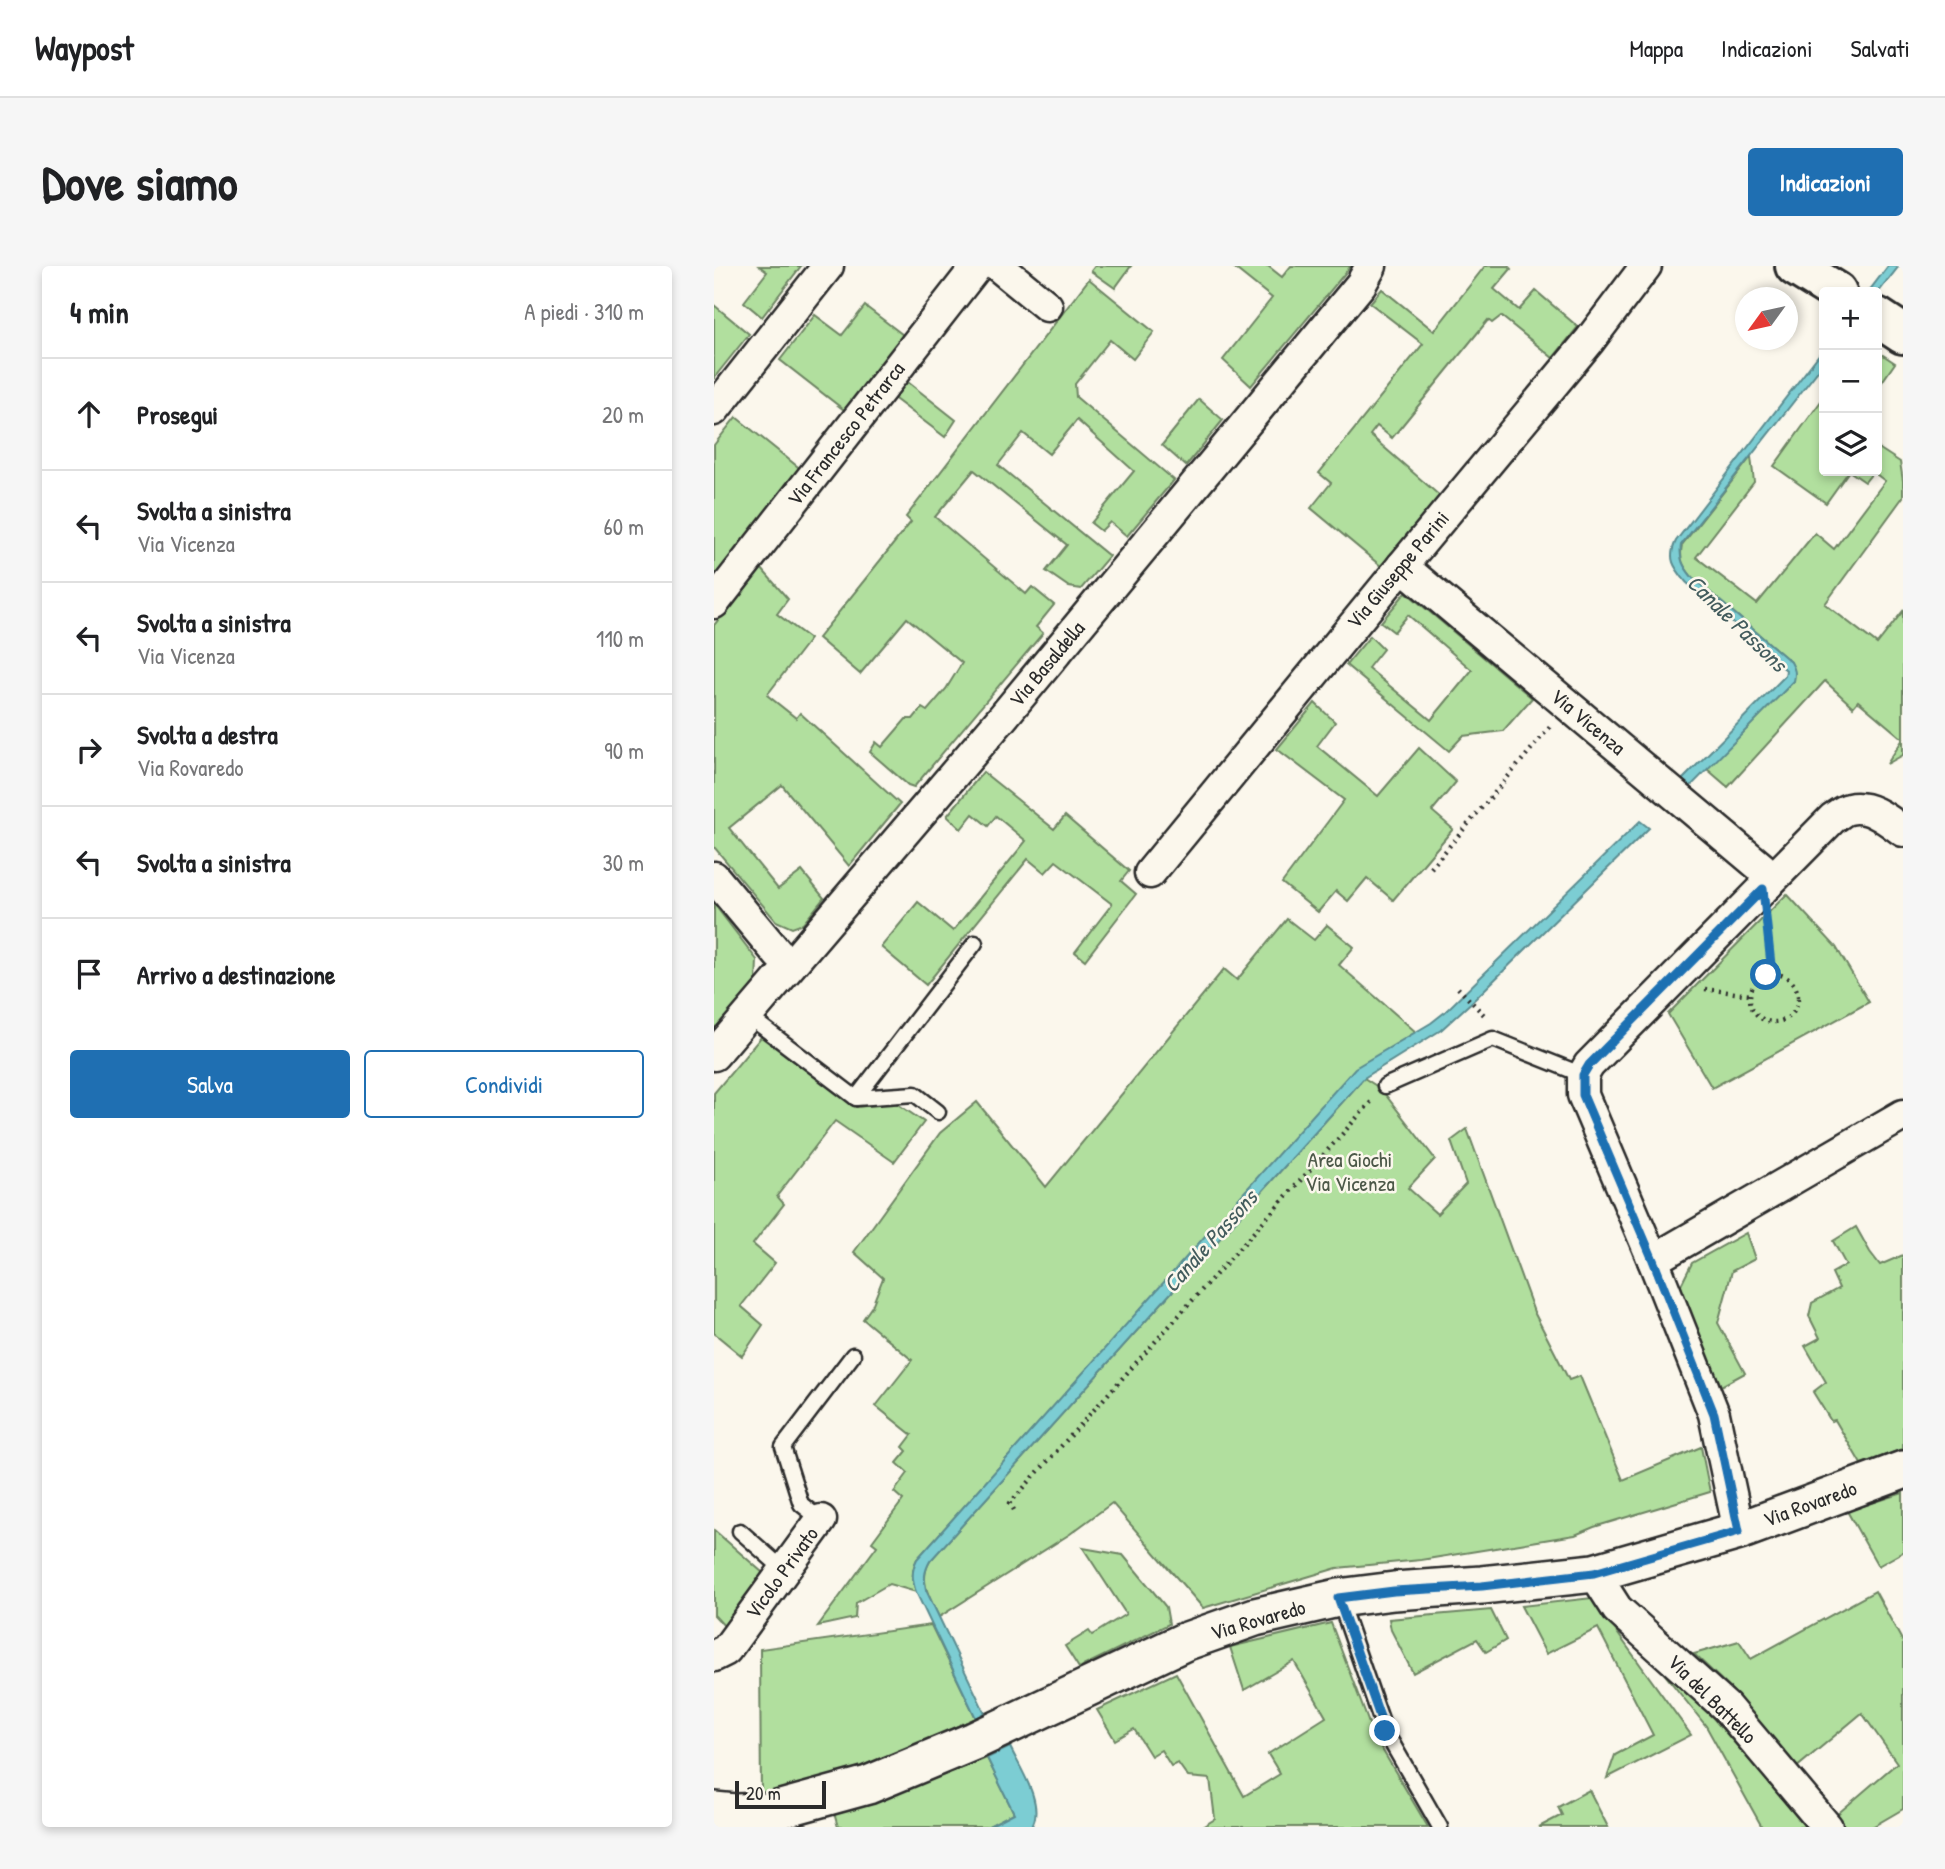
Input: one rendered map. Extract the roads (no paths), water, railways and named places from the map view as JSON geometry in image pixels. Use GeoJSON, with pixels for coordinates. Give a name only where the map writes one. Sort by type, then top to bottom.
{"type":"FeatureCollection","features":[{"type":"Feature","properties":{"kind":"main road"},"geometry":{"type":"LineString","coordinates":[[1795,266],[1829,287]]}},
{"type":"Feature","properties":{"kind":"main road"},"geometry":{"type":"LineString","coordinates":[[1882,320],[1903,334]]}},
{"type":"Feature","properties":{"kind":"street"},"geometry":{"type":"LineString","coordinates":[[714,410],[828,266]]}},
{"type":"Feature","properties":{"kind":"street","name":"Via Francesco Petrarca"},"geometry":{"type":"LineString","coordinates":[[714,603],[977,266]]}},
{"type":"Feature","properties":{"kind":"street"},"geometry":{"type":"LineString","coordinates":[[998,266],[1046,306]]}},
{"type":"Feature","properties":{"kind":"street","name":"Via Basaldella"},"geometry":{"type":"LineString","coordinates":[[714,1055],[1003,717],[1361,284],[1371,266]]}},
{"type":"Feature","properties":{"kind":"street","name":"Via Giuseppe Parini"},"geometry":{"type":"LineString","coordinates":[[1150,873],[1590,340],[1646,266]]}},
{"type":"Feature","properties":{"kind":"street","name":"Via Vicenza"},"geometry":{"type":"LineString","coordinates":[[1402,566],[1762,868],[1766,886]]}},
{"type":"Feature","properties":{"kind":"street"},"geometry":{"type":"LineString","coordinates":[[1739,1531],[1714,1414],[1583,1095],[1583,1075],[1589,1065],[1833,818],[1848,809],[1863,808],[1878,814],[1903,831]]}},
{"type":"Feature","properties":{"kind":"street"},"geometry":{"type":"LineString","coordinates":[[714,877],[779,955],[792,963]]}},
{"type":"Feature","properties":{"kind":"street"},"geometry":{"type":"LineString","coordinates":[[1653,1260],[1903,1115]]}},
{"type":"Feature","properties":{"kind":"street","name":"Via Rovaredo"},"geometry":{"type":"LineString","coordinates":[[714,1811],[770,1812],[868,1785],[974,1741],[1184,1642],[1255,1617],[1338,1598],[1594,1573],[1739,1531],[1903,1470]]}},
{"type":"Feature","properties":{"kind":"street","name":"Vicolo Privato"},"geometry":{"type":"LineString","coordinates":[[714,1656],[726,1650],[821,1520]]}},
{"type":"Feature","properties":{"kind":"street","name":"Via del Battello"},"geometry":{"type":"LineString","coordinates":[[1594,1573],[1617,1609],[1726,1707],[1828,1827]]}},
{"type":"Feature","properties":{"kind":"lane"},"geometry":{"type":"LineString","coordinates":[[856,1098],[975,943]]}},
{"type":"Feature","properties":{"kind":"lane"},"geometry":{"type":"LineString","coordinates":[[747,1015],[856,1098],[915,1094],[938,1112]]}},
{"type":"Feature","properties":{"kind":"lane"},"geometry":{"type":"LineString","coordinates":[[1385,1086],[1493,1039],[1583,1075]]}},
{"type":"Feature","properties":{"kind":"lane"},"geometry":{"type":"LineString","coordinates":[[821,1520],[801,1504],[783,1447],[853,1355]]}},
{"type":"Feature","properties":{"kind":"lane"},"geometry":{"type":"LineString","coordinates":[[740,1531],[784,1570]]}},
{"type":"Feature","properties":{"kind":"lane"},"geometry":{"type":"LineString","coordinates":[[1338,1598],[1385,1731],[1440,1827]]}},
{"type":"Feature","properties":{"kind":"water"},"geometry":{"type":"Polygon","coordinates":[[[1888,266],[1899,266],[1882,288],[1872,287],[1888,266]]]}},
{"type":"Feature","properties":{"kind":"water","name":"Canale Passons"},"geometry":{"type":"Polygon","coordinates":[[[1819,355],[1819,369],[1681,545],[1682,562],[1692,577],[1791,662],[1795,673],[1794,681],[1689,788],[1681,781],[1785,676],[1786,670],[1686,582],[1673,563],[1672,553],[1676,541],[1819,355]]]}},
{"type":"Feature","properties":{"kind":"water","name":"Canale Passons"},"geometry":{"type":"Polygon","coordinates":[[[1640,821],[1649,828],[1476,998],[1441,1030],[1364,1078],[930,1561],[925,1575],[926,1590],[985,1713],[976,1718],[916,1592],[913,1576],[917,1559],[1355,1068],[1445,1012],[1640,821]]]}},
{"type":"Feature","properties":{"kind":"water"},"geometry":{"type":"Polygon","coordinates":[[[1010,1747],[1034,1798],[1035,1818],[1031,1827],[987,1827],[1014,1813],[987,1758],[1010,1747]]]}},
{"type":"Feature","properties":{"kind":"park label","name":"Area Giochi Via Vicenza"},"geometry":{"type":"Point","coordinates":[1350,1172]}}]}
